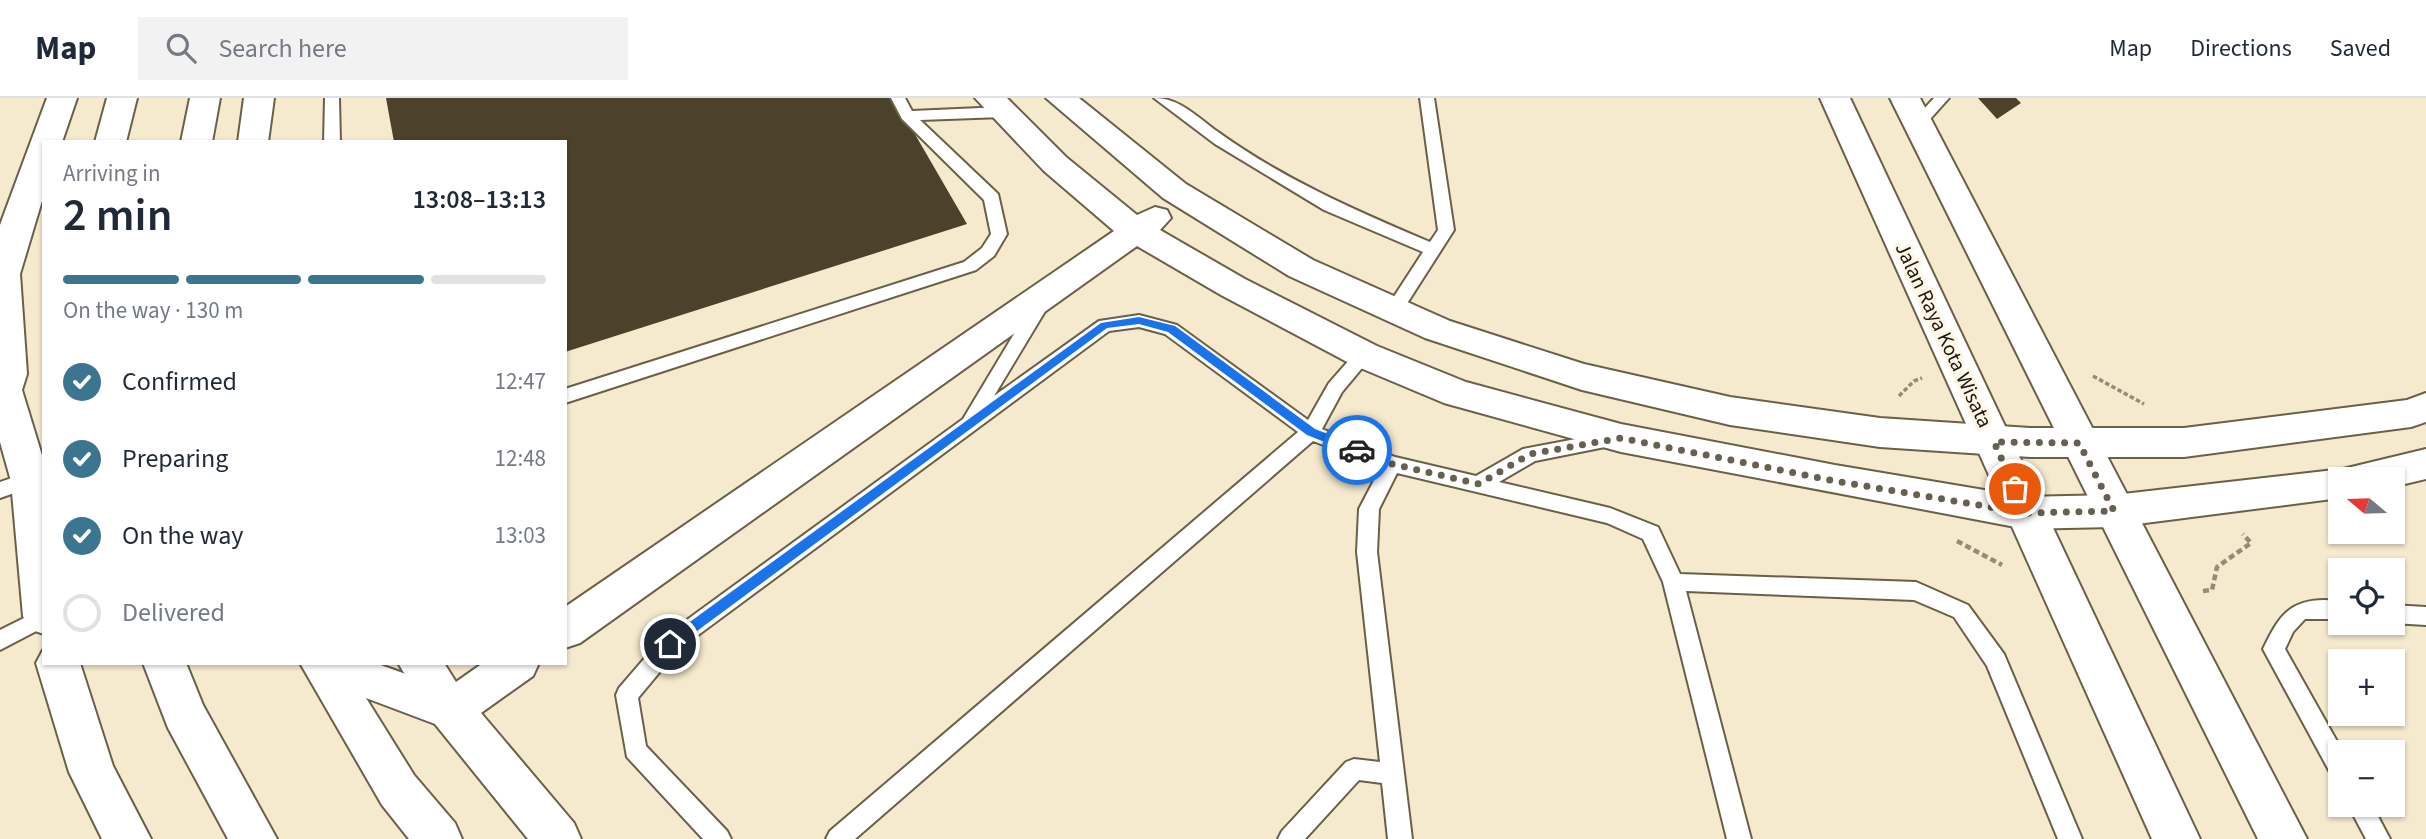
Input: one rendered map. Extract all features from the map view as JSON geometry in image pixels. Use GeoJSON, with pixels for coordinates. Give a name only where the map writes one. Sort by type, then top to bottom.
{"type":"FeatureCollection","features":[{"type":"Feature","properties":{"kind":"street"},"geometry":{"type":"LineString","coordinates":[[47,140],[62,98]]}},
{"type":"Feature","properties":{"kind":"street"},"geometry":{"type":"LineString","coordinates":[[111,140],[122,98]]}},
{"type":"Feature","properties":{"kind":"street"},"geometry":{"type":"LineString","coordinates":[[196,140],[205,98]]}},
{"type":"Feature","properties":{"kind":"street"},"geometry":{"type":"LineString","coordinates":[[253,140],[259,98]]}},
{"type":"Feature","properties":{"kind":"street"},"geometry":{"type":"LineString","coordinates":[[1061,98],[1110,145],[1185,201],[1270,251],[1394,312],[1538,365],[1745,414],[1897,435],[1994,442],[2178,443],[2411,414],[2426,407]]}},
{"type":"Feature","properties":{"kind":"street","name":"Jalan Raya Kota Wisata"},"geometry":{"type":"LineString","coordinates":[[1835,98],[2176,839]]}},
{"type":"Feature","properties":{"kind":"street"},"geometry":{"type":"LineString","coordinates":[[996,105],[1055,163],[1134,230],[1233,287],[1364,355],[1457,393],[1621,438],[1835,481],[2026,513],[2114,511],[2328,484]]}},
{"type":"Feature","properties":{"kind":"street"},"geometry":{"type":"LineString","coordinates":[[1912,111],[2157,597],[2283,839]]}},
{"type":"Feature","properties":{"kind":"street"},"geometry":{"type":"LineString","coordinates":[[42,154],[2,274],[4,390],[24,482],[42,604]]}},
{"type":"Feature","properties":{"kind":"street"},"geometry":{"type":"LineString","coordinates":[[567,629],[1134,230],[1185,201]]}},
{"type":"Feature","properties":{"kind":"street"},"geometry":{"type":"LineString","coordinates":[[2405,469],[2426,464]]}},
{"type":"Feature","properties":{"kind":"street"},"geometry":{"type":"LineString","coordinates":[[59,665],[92,772],[127,839]]}},
{"type":"Feature","properties":{"kind":"street"},"geometry":{"type":"LineString","coordinates":[[165,665],[184,714],[253,839]]}},
{"type":"Feature","properties":{"kind":"street"},"geometry":{"type":"LineString","coordinates":[[322,665],[398,790],[438,839]]}},
{"type":"Feature","properties":{"kind":"street"},"geometry":{"type":"LineString","coordinates":[[327,665],[451,710]]}},
{"type":"Feature","properties":{"kind":"street"},"geometry":{"type":"LineString","coordinates":[[420,665],[451,710],[556,839]]}},
{"type":"Feature","properties":{"kind":"street"},"geometry":{"type":"LineString","coordinates":[[451,710],[515,665]]}},
{"type":"Feature","properties":{"kind":"lane"},"geometry":{"type":"LineString","coordinates":[[332,98],[332,140]]}},
{"type":"Feature","properties":{"kind":"lane"},"geometry":{"type":"LineString","coordinates":[[567,395],[970,266],[988,252],[999,234],[992,198],[907,116],[898,98]]}},
{"type":"Feature","properties":{"kind":"lane"},"geometry":{"type":"LineString","coordinates":[[1161,98],[1220,141],[1330,206],[1433,250]]}},
{"type":"Feature","properties":{"kind":"lane"},"geometry":{"type":"LineString","coordinates":[[1394,312],[1446,230],[1427,98]]}},
{"type":"Feature","properties":{"kind":"lane"},"geometry":{"type":"LineString","coordinates":[[1912,111],[1942,98]]}},
{"type":"Feature","properties":{"kind":"lane"},"geometry":{"type":"LineString","coordinates":[[907,116],[996,105]]}},
{"type":"Feature","properties":{"kind":"lane"},"geometry":{"type":"LineString","coordinates":[[968,426],[1048,290]]}},
{"type":"Feature","properties":{"kind":"lane"},"geometry":{"type":"LineString","coordinates":[[719,839],[635,750],[627,695],[670,644],[1105,325],[1139,321],[1171,329],[1311,432],[1392,464],[1610,516],[1651,533],[1673,582],[1739,839]]}},
{"type":"Feature","properties":{"kind":"lane"},"geometry":{"type":"LineString","coordinates":[[838,839],[1311,432],[1335,388],[1364,355]]}},
{"type":"Feature","properties":{"kind":"lane"},"geometry":{"type":"LineString","coordinates":[[1479,484],[1530,454],[1621,438]]}},
{"type":"Feature","properties":{"kind":"lane"},"geometry":{"type":"LineString","coordinates":[[1392,464],[1369,509],[1367,552],[1400,839]]}},
{"type":"Feature","properties":{"kind":"lane"},"geometry":{"type":"LineString","coordinates":[[1673,582],[1916,592],[1961,611],[1996,661],[2070,839]]}},
{"type":"Feature","properties":{"kind":"lane"},"geometry":{"type":"LineString","coordinates":[[2328,609],[2305,608],[2288,619],[2274,649],[2328,747]]}},
{"type":"Feature","properties":{"kind":"lane"},"geometry":{"type":"LineString","coordinates":[[2405,615],[2426,616]]}},
{"type":"Feature","properties":{"kind":"lane"},"geometry":{"type":"LineString","coordinates":[[0,641],[42,618]]}},
{"type":"Feature","properties":{"kind":"lane"},"geometry":{"type":"LineString","coordinates":[[1290,839],[1354,769],[1394,774]]}},
{"type":"Feature","properties":{"kind":"lane"},"geometry":{"type":"LineString","coordinates":[[2366,817],[2378,839]]}},
{"type":"Feature","properties":{"kind":"path"},"geometry":{"type":"LineString","coordinates":[[1897,435],[1896,400],[1914,381],[1958,363]]}},
{"type":"Feature","properties":{"kind":"path"},"geometry":{"type":"LineString","coordinates":[[2039,364],[2082,370],[2155,410],[2178,443]]}},
{"type":"Feature","properties":{"kind":"path"},"geometry":{"type":"LineString","coordinates":[[2157,597],[2212,590],[2217,567],[2251,543],[2214,498]]}},
{"type":"Feature","properties":{"kind":"path"},"geometry":{"type":"LineString","coordinates":[[1955,540],[2064,596]]}},
{"type":"Feature","properties":{"kind":"building"},"geometry":{"type":"Polygon","coordinates":[[[386,98],[894,98],[967,224],[567,351],[567,140],[394,140],[386,98]]]}},
{"type":"Feature","properties":{"kind":"building"},"geometry":{"type":"Polygon","coordinates":[[[1978,98],[2016,98],[2021,103],[1997,119],[1978,98]]]}},
{"type":"Feature","properties":{"kind":"way so far"},"geometry":{"type":"LineString","coordinates":[[1357,450],[1392,464],[1479,484],[1530,454],[1621,438],[1835,481],[2026,513],[2114,511],[2079,443],[1994,442],[2015,489]]}},
{"type":"Feature","properties":{"kind":"route"},"geometry":{"type":"LineString","coordinates":[[670,644],[1105,325],[1139,321],[1171,329],[1311,432],[1357,450]]}}]}
